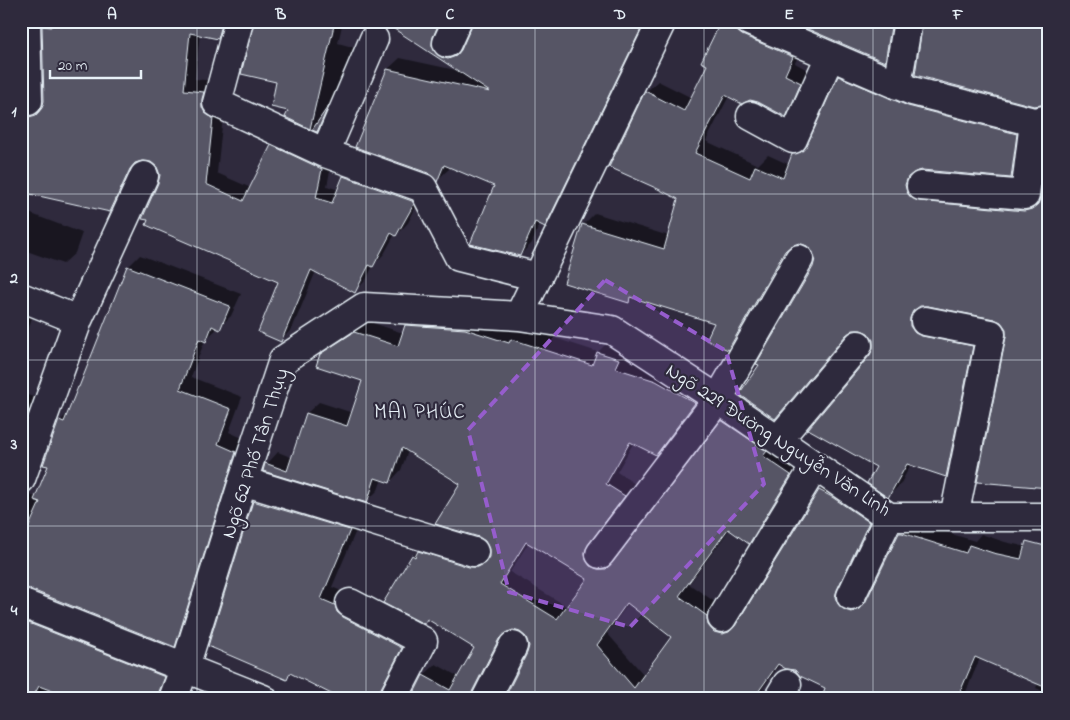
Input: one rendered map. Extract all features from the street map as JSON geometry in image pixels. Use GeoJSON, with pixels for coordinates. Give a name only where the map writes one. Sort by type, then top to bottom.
{"type":"FeatureCollection","features":[{"type":"Feature","properties":{"kind":"street"},"geometry":{"type":"LineString","coordinates":[[26,21],[28,101]]}},
{"type":"Feature","properties":{"kind":"street"},"geometry":{"type":"LineString","coordinates":[[239,21],[217,103],[325,153],[423,188],[460,258],[538,277]]}},
{"type":"Feature","properties":{"kind":"street"},"geometry":{"type":"LineString","coordinates":[[519,316],[662,21]]}},
{"type":"Feature","properties":{"kind":"street"},"geometry":{"type":"LineString","coordinates":[[749,21],[912,91],[1042,121],[1025,194],[921,186]]}},
{"type":"Feature","properties":{"kind":"street"},"geometry":{"type":"LineString","coordinates":[[897,85],[908,21]]}},
{"type":"Feature","properties":{"kind":"street"},"geometry":{"type":"LineString","coordinates":[[325,153],[374,40]]}},
{"type":"Feature","properties":{"kind":"street"},"geometry":{"type":"LineString","coordinates":[[751,116],[793,139],[830,56]]}},
{"type":"Feature","properties":{"kind":"street"},"geometry":{"type":"LineString","coordinates":[[21,479],[78,320],[144,176]]}},
{"type":"Feature","properties":{"kind":"street"},"geometry":{"type":"LineString","coordinates":[[600,554],[718,399],[799,259]]}},
{"type":"Feature","properties":{"kind":"street"},"geometry":{"type":"LineString","coordinates":[[21,297],[78,320]]}},
{"type":"Feature","properties":{"kind":"street","name":"Ngõ 62 Phố Tân Thụy"},"geometry":{"type":"LineString","coordinates":[[173,699],[185,667],[283,360],[364,307],[519,316]]}},
{"type":"Feature","properties":{"kind":"street","name":"Ngõ 229 Đường Nguyễn Văn Linh"},"geometry":{"type":"LineString","coordinates":[[519,316],[612,330],[718,399],[889,517],[1049,517]]}},
{"type":"Feature","properties":{"kind":"street"},"geometry":{"type":"LineString","coordinates":[[925,321],[991,334],[954,517]]}},
{"type":"Feature","properties":{"kind":"street"},"geometry":{"type":"LineString","coordinates":[[778,440],[858,345]]}},
{"type":"Feature","properties":{"kind":"street"},"geometry":{"type":"LineString","coordinates":[[722,618],[815,466]]}},
{"type":"Feature","properties":{"kind":"street"},"geometry":{"type":"LineString","coordinates":[[243,481],[474,552]]}},
{"type":"Feature","properties":{"kind":"street"},"geometry":{"type":"LineString","coordinates":[[851,596],[889,517]]}},
{"type":"Feature","properties":{"kind":"street"},"geometry":{"type":"LineString","coordinates":[[21,603],[263,699]]}},
{"type":"Feature","properties":{"kind":"street"},"geometry":{"type":"LineString","coordinates":[[350,603],[423,641],[393,699]]}},
{"type":"Feature","properties":{"kind":"street"},"geometry":{"type":"LineString","coordinates":[[486,699],[513,646]]}},
{"type":"Feature","properties":{"kind":"highlighted area"},"geometry":{"type":"Polygon","coordinates":[[[605,280],[726,351],[764,484],[630,627],[509,592],[468,430],[605,280]]]}},
{"type":"Feature","properties":{"kind":"building"},"geometry":{"type":"Polygon","coordinates":[[[52,21],[223,21],[218,39],[190,33],[184,90],[204,92],[202,107],[205,113],[213,118],[206,184],[243,201],[271,145],[322,169],[316,198],[332,203],[343,176],[412,201],[414,204],[396,236],[391,233],[373,267],[369,265],[355,293],[311,270],[281,342],[258,332],[278,282],[146,225],[148,220],[142,219],[160,175],[157,167],[151,162],[142,161],[135,163],[130,169],[110,212],[21,192],[21,115],[29,117],[36,115],[42,108],[44,101],[42,26],[51,27],[52,21]]]}},
{"type":"Feature","properties":{"kind":"building"},"geometry":{"type":"Polygon","coordinates":[[[254,21],[335,21],[310,129],[285,117],[288,111],[271,107],[276,82],[241,74],[254,21]]]}},
{"type":"Feature","properties":{"kind":"building"},"geometry":{"type":"Polygon","coordinates":[[[382,21],[440,21],[433,37],[432,45],[435,52],[441,57],[448,59],[456,56],[461,50],[472,21],[645,21],[545,227],[535,222],[520,256],[470,244],[494,186],[444,165],[437,182],[428,173],[355,147],[387,69],[490,92],[382,21]]]}},
{"type":"Feature","properties":{"kind":"building"},"geometry":{"type":"Polygon","coordinates":[[[721,21],[734,21],[736,30],[742,35],[793,57],[785,75],[801,83],[786,117],[758,102],[750,100],[742,104],[725,95],[695,153],[750,178],[755,166],[783,178],[792,154],[801,152],[807,145],[838,76],[908,106],[1017,134],[1011,178],[922,170],[908,177],[905,185],[907,192],[912,198],[919,201],[1024,211],[1032,209],[1038,204],[1041,197],[1049,135],[1049,488],[977,482],[1006,337],[1006,329],[1001,322],[994,319],[928,306],[920,306],[913,311],[910,318],[910,326],[915,333],[973,346],[946,477],[907,464],[888,498],[867,483],[876,467],[808,429],[870,355],[873,348],[873,340],[868,333],[861,330],[853,330],[846,335],[775,419],[739,394],[759,365],[756,364],[813,267],[815,259],[813,252],[807,246],[799,243],[785,251],[728,350],[706,340],[714,323],[630,297],[629,303],[564,283],[582,224],[664,249],[678,199],[609,167],[645,91],[684,111],[707,65],[701,62],[721,21]]]}},
{"type":"Feature","properties":{"kind":"building"},"geometry":{"type":"Polygon","coordinates":[[[789,21],[892,21],[885,62],[789,21]]]}},
{"type":"Feature","properties":{"kind":"building"},"geometry":{"type":"Polygon","coordinates":[[[923,21],[1049,21],[1049,104],[1034,106],[915,75],[923,21]]]}},
{"type":"Feature","properties":{"kind":"building"},"geometry":{"type":"Polygon","coordinates":[[[329,105],[317,132],[312,130],[329,105]]]}},
{"type":"Feature","properties":{"kind":"building"},"geometry":{"type":"Polygon","coordinates":[[[127,266],[230,306],[220,330],[212,326],[206,342],[199,339],[180,389],[231,409],[218,444],[236,452],[175,647],[27,588],[21,588],[21,544],[40,502],[34,500],[48,466],[43,465],[59,420],[64,422],[79,387],[127,266]]]}},
{"type":"Feature","properties":{"kind":"building"},"geometry":{"type":"Polygon","coordinates":[[[405,325],[465,329],[509,343],[511,339],[592,365],[597,352],[619,359],[615,368],[656,381],[695,403],[656,455],[630,442],[606,484],[625,496],[588,545],[585,552],[586,560],[590,566],[598,569],[606,569],[612,563],[721,420],[767,451],[763,456],[791,475],[749,544],[728,529],[679,596],[707,616],[708,625],[714,632],[722,634],[729,632],[735,626],[819,490],[869,522],[835,597],[838,604],[845,610],[852,612],[859,609],[865,603],[899,533],[966,553],[969,545],[1021,559],[1026,541],[1049,547],[1049,689],[975,657],[957,699],[821,699],[825,688],[800,676],[795,670],[786,669],[778,664],[753,699],[504,699],[529,646],[526,637],[520,632],[513,630],[505,633],[499,639],[472,692],[471,699],[411,699],[423,675],[450,690],[474,648],[427,619],[424,624],[383,603],[412,555],[415,557],[418,551],[469,567],[478,567],[485,563],[489,557],[489,549],[485,541],[479,537],[435,524],[460,484],[402,448],[390,483],[375,478],[367,503],[263,471],[265,463],[287,471],[306,413],[347,426],[362,381],[316,366],[320,354],[354,332],[398,346],[405,325]],[[526,542],[500,584],[557,619],[587,579],[526,542]],[[627,603],[597,645],[634,688],[671,637],[627,603]]]}},
{"type":"Feature","properties":{"kind":"building"},"geometry":{"type":"Polygon","coordinates":[[[21,408],[29,411],[21,432],[21,408]]]}},
{"type":"Feature","properties":{"kind":"building"},"geometry":{"type":"Polygon","coordinates":[[[253,501],[350,530],[321,599],[335,605],[337,612],[343,617],[402,648],[379,692],[378,699],[341,699],[290,673],[287,680],[208,646],[253,501]]]}},
{"type":"Feature","properties":{"kind":"building"},"geometry":{"type":"Polygon","coordinates":[[[21,620],[165,677],[158,694],[158,699],[73,699],[39,686],[32,699],[21,699],[21,620]]]}},
{"type":"Feature","properties":{"kind":"district","name":"MAI PHÚC"},"geometry":{"type":"Point","coordinates":[420,411]}}]}
